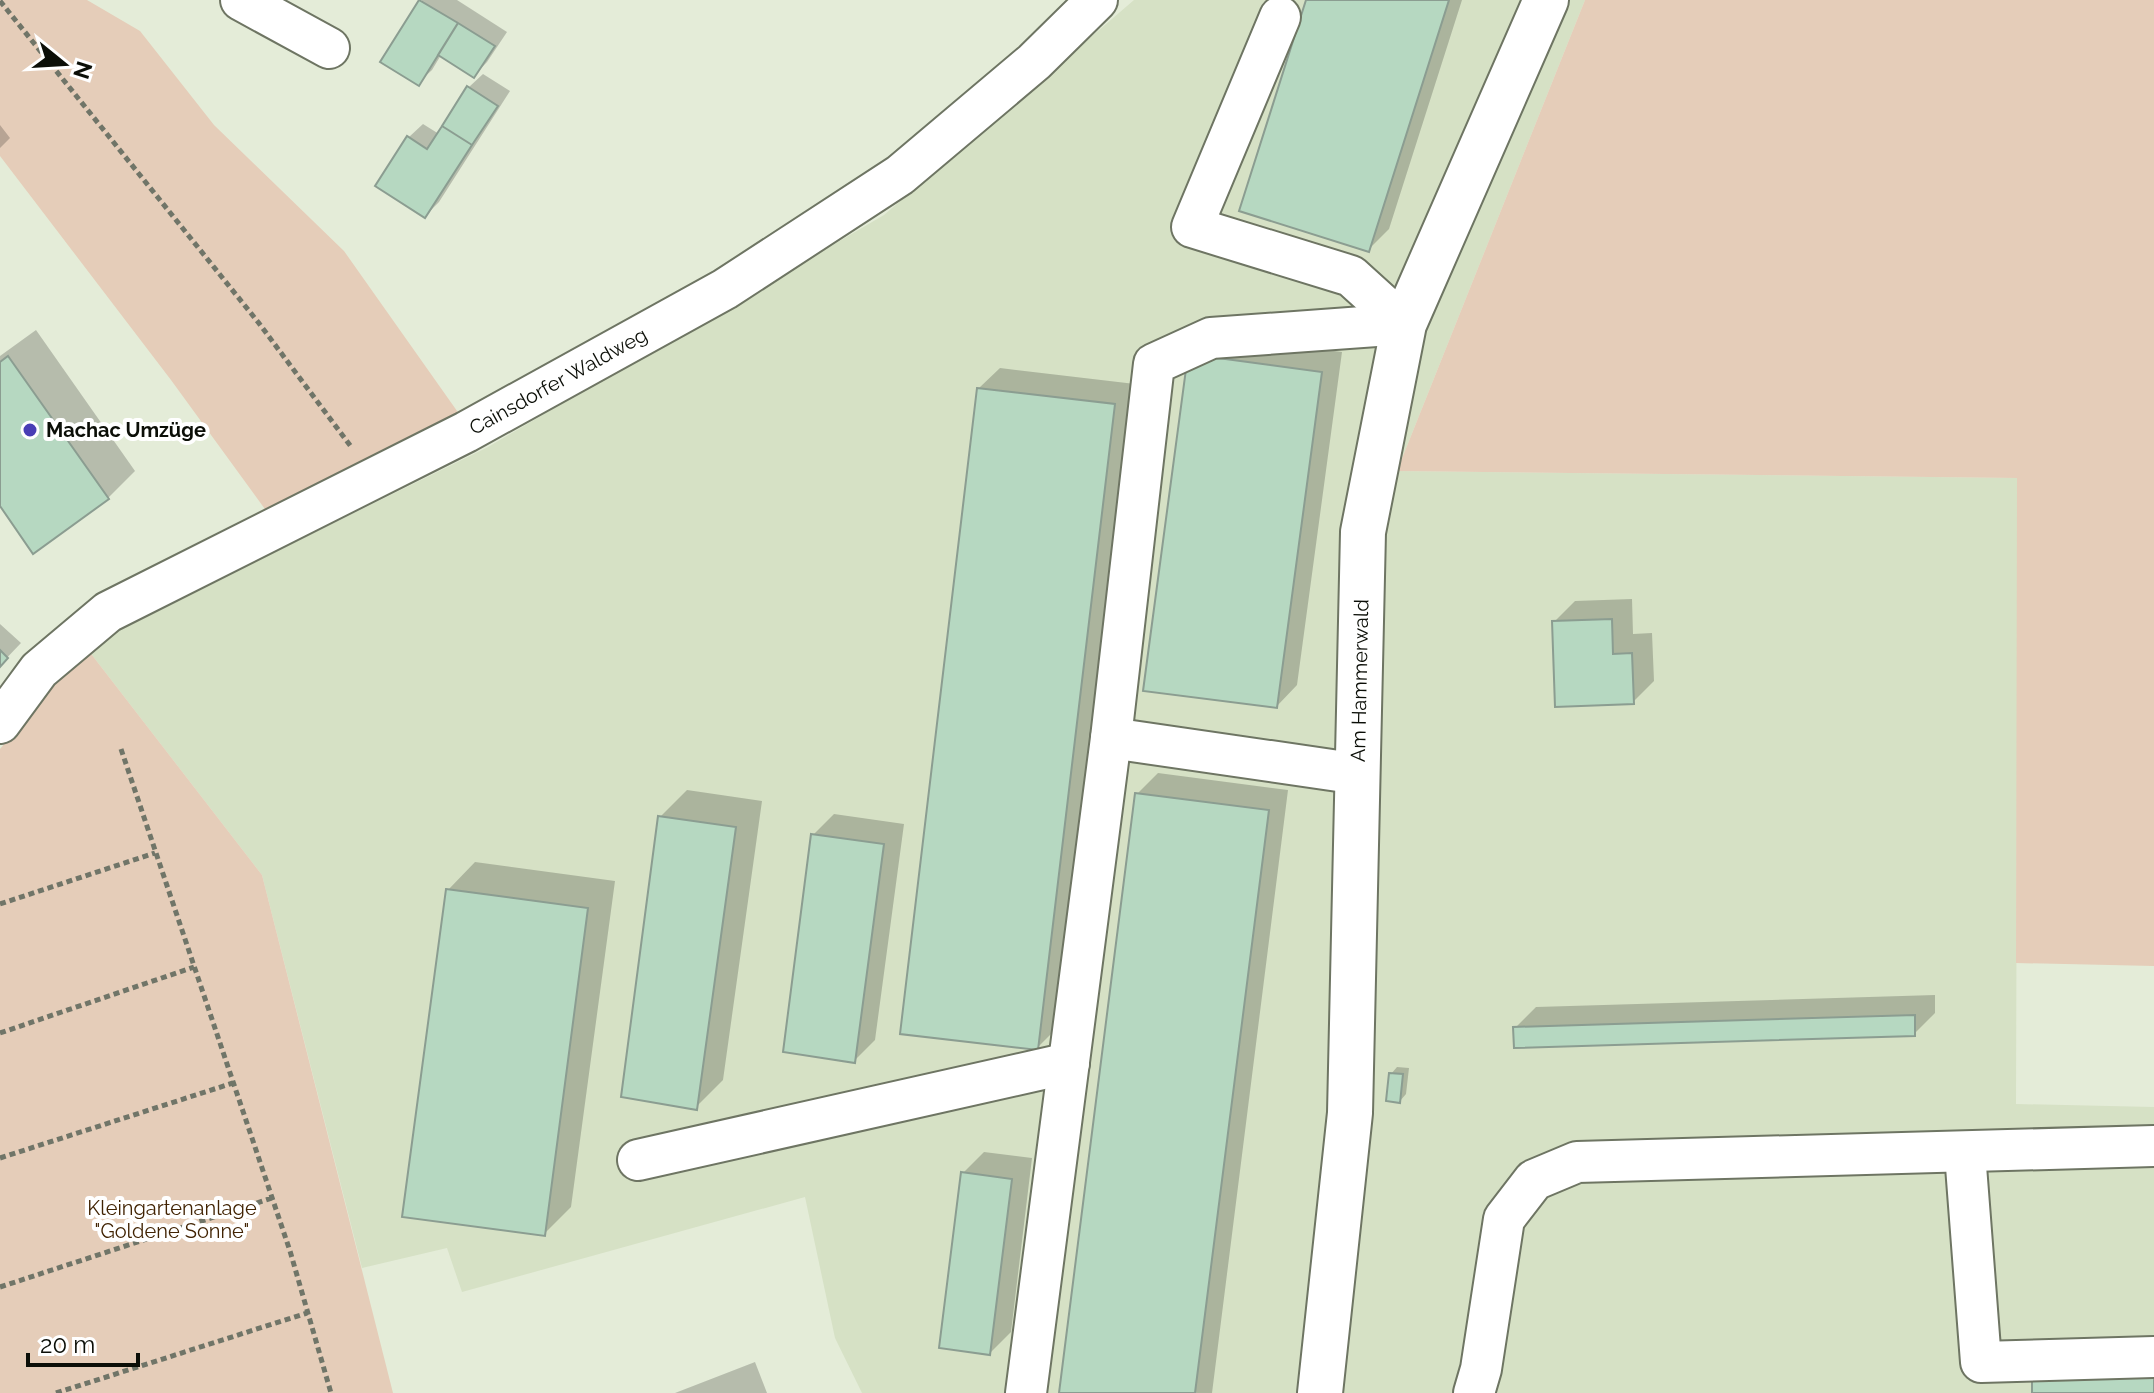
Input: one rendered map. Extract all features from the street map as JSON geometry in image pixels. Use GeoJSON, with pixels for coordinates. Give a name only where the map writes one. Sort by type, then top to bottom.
{"type":"FeatureCollection","features":[{"type":"Feature","properties":{"kind":"main road","name":"Am Hammerwald"},"geometry":{"type":"LineString","coordinates":[[1320,1393],[1350,1113],[1363,532],[1404,324],[1546,0]]}},
{"type":"Feature","properties":{"kind":"street"},"geometry":{"type":"LineString","coordinates":[[241,0],[329,48]]}},
{"type":"Feature","properties":{"kind":"street","name":"Cainsdorfer Waldweg"},"geometry":{"type":"LineString","coordinates":[[0,723],[39,670],[108,612],[466,432],[725,289],[888,183],[1034,62],[1097,0]]}},
{"type":"Feature","properties":{"kind":"street"},"geometry":{"type":"LineString","coordinates":[[1280,17],[1192,227],[1351,276],[1404,324]]}},
{"type":"Feature","properties":{"kind":"street"},"geometry":{"type":"LineString","coordinates":[[1026,1393],[1111,738],[1154,364],[1211,338],[1404,324]]}},
{"type":"Feature","properties":{"kind":"street"},"geometry":{"type":"LineString","coordinates":[[1111,738],[1359,774]]}},
{"type":"Feature","properties":{"kind":"street"},"geometry":{"type":"LineString","coordinates":[[638,1160],[1069,1063]]}},
{"type":"Feature","properties":{"kind":"street"},"geometry":{"type":"LineString","coordinates":[[1474,1393],[1481,1369],[1504,1219],[1534,1180],[1577,1162],[2154,1146]]}},
{"type":"Feature","properties":{"kind":"street"},"geometry":{"type":"LineString","coordinates":[[1965,1153],[1981,1362],[2154,1357]]}},
{"type":"Feature","properties":{"kind":"path"},"geometry":{"type":"LineString","coordinates":[[0,1],[258,322],[374,478]]}},
{"type":"Feature","properties":{"kind":"path"},"geometry":{"type":"LineString","coordinates":[[121,749],[272,1198],[331,1393]]}},
{"type":"Feature","properties":{"kind":"path"},"geometry":{"type":"LineString","coordinates":[[0,904],[155,853]]}},
{"type":"Feature","properties":{"kind":"path"},"geometry":{"type":"LineString","coordinates":[[0,1033],[194,967]]}},
{"type":"Feature","properties":{"kind":"path"},"geometry":{"type":"LineString","coordinates":[[0,1158],[233,1083]]}},
{"type":"Feature","properties":{"kind":"path"},"geometry":{"type":"LineString","coordinates":[[0,1287],[272,1198]]}},
{"type":"Feature","properties":{"kind":"path"},"geometry":{"type":"LineString","coordinates":[[56,1393],[307,1313]]}},
{"type":"Feature","properties":{"kind":"shaded area"},"geometry":{"type":"Polygon","coordinates":[[[1134,0],[1585,0],[1397,471],[2018,478],[2016,1104],[2154,1107],[2154,1393],[862,1393],[835,1338],[805,1197],[462,1292],[447,1248],[362,1268],[262,875],[85,646],[488,447],[884,215],[1134,0]]]}},
{"type":"Feature","properties":{"kind":"green space"},"geometry":{"type":"Polygon","coordinates":[[[0,0],[87,0],[140,31],[214,125],[344,251],[462,418],[270,516],[0,156],[0,0]]]}},
{"type":"Feature","properties":{"kind":"green space"},"geometry":{"type":"Polygon","coordinates":[[[1585,0],[2154,0],[2154,966],[2016,963],[2017,478],[1397,471],[1585,0]]]}},
{"type":"Feature","properties":{"kind":"green space","name":"Kleingartenanlage \"Goldene Sonne\""},"geometry":{"type":"Polygon","coordinates":[[[85,646],[262,875],[393,1393],[0,1393],[0,749],[85,646]]]}},
{"type":"Feature","properties":{"kind":"building"},"geometry":{"type":"Polygon","coordinates":[[[419,0],[458,23],[419,86],[380,62],[419,0]]]}},
{"type":"Feature","properties":{"kind":"building"},"geometry":{"type":"Polygon","coordinates":[[[1306,0],[1449,0],[1369,252],[1239,211],[1306,0]]]}},
{"type":"Feature","properties":{"kind":"building"},"geometry":{"type":"Polygon","coordinates":[[[458,23],[495,46],[474,78],[438,55],[458,23]]]}},
{"type":"Feature","properties":{"kind":"building"},"geometry":{"type":"Polygon","coordinates":[[[467,86],[498,106],[472,145],[442,126],[467,86]]]}},
{"type":"Feature","properties":{"kind":"building"},"geometry":{"type":"Polygon","coordinates":[[[442,126],[472,145],[425,218],[375,186],[407,136],[427,149],[442,126]]]}},
{"type":"Feature","properties":{"kind":"building"},"geometry":{"type":"Polygon","coordinates":[[[1188,354],[1322,372],[1277,708],[1143,691],[1188,354]]]}},
{"type":"Feature","properties":{"kind":"building","name":"Machac Umzüge"},"geometry":{"type":"Polygon","coordinates":[[[8,356],[109,499],[33,554],[0,506],[0,362],[8,356]]]}},
{"type":"Feature","properties":{"kind":"building"},"geometry":{"type":"Polygon","coordinates":[[[977,388],[1115,404],[1038,1050],[900,1034],[977,388]]]}},
{"type":"Feature","properties":{"kind":"building"},"geometry":{"type":"Polygon","coordinates":[[[1612,619],[1613,654],[1632,653],[1634,704],[1555,707],[1552,621],[1612,619]]]}},
{"type":"Feature","properties":{"kind":"building"},"geometry":{"type":"Polygon","coordinates":[[[0,650],[8,658],[0,667],[0,650]]]}},
{"type":"Feature","properties":{"kind":"building"},"geometry":{"type":"Polygon","coordinates":[[[1135,793],[1269,810],[1195,1393],[1059,1393],[1135,793]]]}},
{"type":"Feature","properties":{"kind":"building"},"geometry":{"type":"Polygon","coordinates":[[[658,816],[736,827],[697,1110],[621,1097],[658,816]]]}},
{"type":"Feature","properties":{"kind":"building"},"geometry":{"type":"Polygon","coordinates":[[[811,834],[884,844],[855,1063],[783,1052],[811,834]]]}},
{"type":"Feature","properties":{"kind":"building"},"geometry":{"type":"Polygon","coordinates":[[[446,889],[588,908],[545,1236],[402,1217],[446,889]]]}},
{"type":"Feature","properties":{"kind":"building"},"geometry":{"type":"Polygon","coordinates":[[[1915,1015],[1915,1036],[1514,1048],[1513,1027],[1915,1015]]]}},
{"type":"Feature","properties":{"kind":"building"},"geometry":{"type":"Polygon","coordinates":[[[1389,1073],[1403,1074],[1400,1103],[1386,1101],[1389,1073]]]}},
{"type":"Feature","properties":{"kind":"building"},"geometry":{"type":"Polygon","coordinates":[[[961,1172],[1012,1179],[990,1355],[939,1348],[961,1172]]]}},
{"type":"Feature","properties":{"kind":"building"},"geometry":{"type":"Polygon","coordinates":[[[2154,1377],[2154,1393],[2032,1393],[2032,1379],[2154,1377]]]}},
{"type":"Feature","properties":{"kind":"place","name":"Machac Umzüge"},"geometry":{"type":"Point","coordinates":[30,430]}}]}
